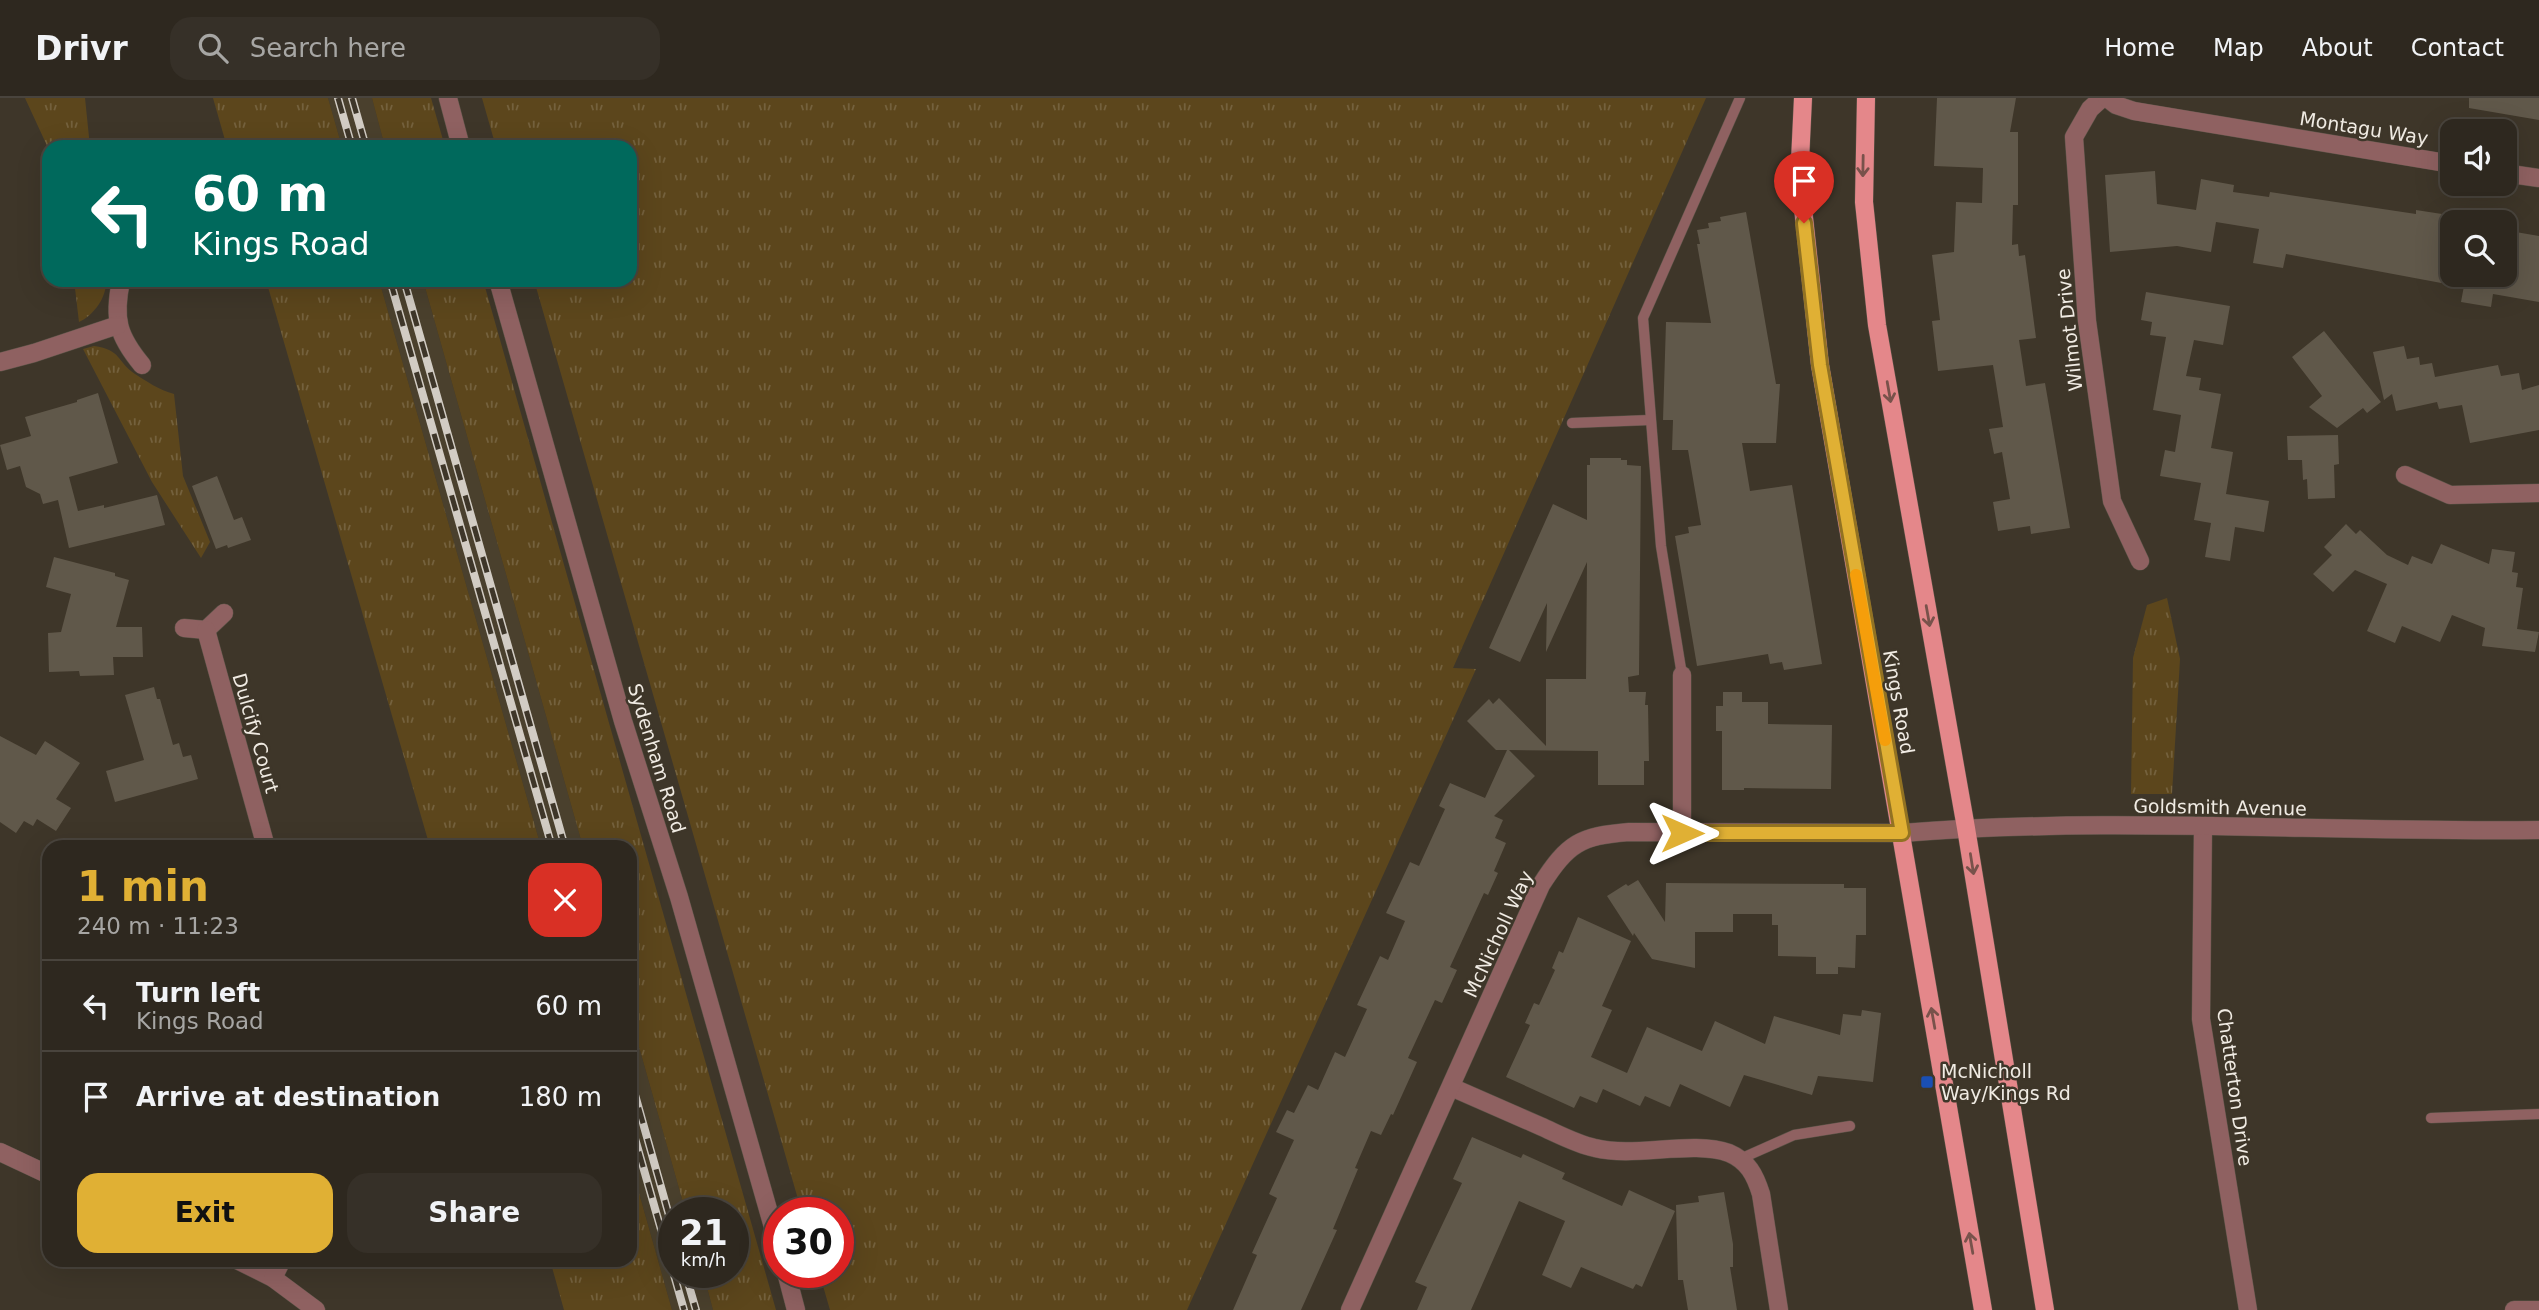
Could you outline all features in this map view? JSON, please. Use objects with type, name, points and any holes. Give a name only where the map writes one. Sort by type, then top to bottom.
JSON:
[{"type":"main road","name":"Kings Road","points":[[1803,98],[1800,161],[1802,199],[1820,365],[1983,1310]]},
{"type":"main road","points":[[1866,98],[1864,202],[1877,325],[1966,828],[2045,1310]]},
{"type":"street","points":[[448,98],[459,140]]},
{"type":"street","name":"Montagu Way","points":[[2105,98],[2134,111],[2440,162]]},
{"type":"street","name":"Wilmot Drive","points":[[2105,98],[2090,109],[2074,137],[2087,321],[2112,501],[2140,561]]},
{"type":"street","points":[[2517,175],[2539,178]]},
{"type":"street","points":[[120,287],[116,311],[118,325],[127,347],[142,365]]},
{"type":"street","name":"Sydenham Road","points":[[500,287],[623,721],[679,897],[764,1197]]},
{"type":"street","points":[[0,362],[118,325]]},
{"type":"street","points":[[2405,475],[2450,495],[2539,493]]},
{"type":"street","points":[[184,628],[206,630],[224,613]]},
{"type":"street","name":"Dulcify Court","points":[[206,630],[264,840]]},
{"type":"street","points":[[1682,676],[1682,833]]},
{"type":"street","name":"Chatterton Drive","points":[[2203,827],[2201,1019],[2248,1310]]},
{"type":"street","name":"Goldsmith Avenue","points":[[1902,833],[1966,828],[2539,830]]},
{"type":"street","name":"McNicholl Way","points":[[1350,1310],[1541,885],[1566,851],[1583,840],[1599,835],[1902,833]]},
{"type":"street","points":[[1451,1087],[1595,1148],[1615,1151],[1704,1149],[1728,1153],[1740,1159],[1756,1178],[1761,1194],[1779,1310]]},
{"type":"street","points":[[0,1152],[42,1172]]},
{"type":"street","points":[[251,1267],[273,1278],[316,1310]]},
{"type":"street","points":[[273,1278],[278,1267]]},
{"type":"street","points":[[790,1288],[796,1310]]},
{"type":"street","points":[[2514,1310],[2539,1310]]},
{"type":"lane","points":[[1682,676],[1661,546],[1643,318],[1740,98]]},
{"type":"lane","points":[[1572,423],[1650,420]]},
{"type":"lane","points":[[2431,1118],[2539,1114]]},
{"type":"lane","points":[[1740,1159],[1794,1135],[1850,1126]]},
{"type":"shaded area","points":[[328,98],[372,98],[383,140],[340,140]]},
{"type":"shaded area","points":[[381,287],[425,287],[581,840],[539,840]]},
{"type":"shaded area","points":[[637,1040],[681,1197],[658,1197],[658,1260],[637,1186]]},
{"type":"shaded area","points":[[666,1288],[707,1288],[713,1310],[672,1310]]},
{"type":"green space","points":[[25,98],[85,98],[89,140],[44,140]]},
{"type":"green space","points":[[213,98],[328,98],[340,140],[225,140]]},
{"type":"green space","points":[[372,98],[431,98],[443,140],[383,140]]},
{"type":"green space","points":[[482,98],[1706,98],[1453,668],[1476,669],[1187,1310],[830,1310],[824,1288],[854,1288],[854,1197],[797,1197],[536,287],[637,287],[637,140],[494,140]]},
{"type":"green space","points":[[75,287],[106,287],[98,305],[90,315],[79,322]]},
{"type":"green space","points":[[268,287],[381,287],[539,840],[428,840]]},
{"type":"green space","points":[[425,287],[485,287],[744,1197],[681,1197],[637,1040],[637,840],[581,840]]},
{"type":"green space","points":[[94,346],[110,350],[135,374],[174,394],[183,476],[210,542],[201,558],[152,482],[83,349]]},
{"type":"green space","points":[[2167,598],[2180,659],[2172,794],[2131,794],[2133,658],[2147,605]]},
{"type":"green space","points":[[637,1186],[658,1260],[658,1288],[666,1288],[672,1310],[564,1310],[552,1267],[637,1267]]},
{"type":"green space","points":[[749,1215],[763,1264],[763,1288],[770,1288],[776,1310],[713,1310],[707,1288],[749,1288]]},
{"type":"building","points":[[1937,98],[2016,98],[2010,132],[2018,132],[2018,205],[2013,205],[2012,245],[2018,244],[2019,256],[2025,255],[2036,338],[2019,340],[2026,386],[2045,383],[2070,528],[2031,534],[2030,526],[1998,531],[1993,502],[2010,499],[2002,452],[1994,454],[1989,429],[2003,427],[1993,365],[1938,371],[1932,321],[1940,320],[1932,255],[1954,252],[1956,202],[1982,203],[1983,168],[1934,166]]},
{"type":"building","points":[[2469,98],[2539,98],[2539,120],[2469,108]]},
{"type":"building","points":[[2155,171],[2157,204],[2196,210],[2201,179],[2234,185],[2233,192],[2269,197],[2270,192],[2416,214],[2416,210],[2440,214],[2440,283],[2286,254],[2283,268],[2253,263],[2259,229],[2216,222],[2211,252],[2177,246],[2110,252],[2105,175]]},
{"type":"building","points":[[1746,212],[1776,384],[1780,384],[1776,443],[1742,443],[1750,491],[1792,485],[1822,664],[1784,670],[1782,662],[1770,664],[1768,654],[1697,666],[1675,536],[1689,533],[1688,527],[1701,525],[1688,450],[1672,450],[1673,420],[1663,420],[1666,322],[1711,323],[1697,230],[1709,228],[1708,223],[1721,221],[1720,217]]},
{"type":"building","points":[[2517,232],[2539,236],[2539,302],[2493,294],[2491,307],[2461,302],[2464,287],[2517,287]]},
{"type":"building","points":[[2146,292],[2230,306],[2223,345],[2194,340],[2186,376],[2201,378],[2199,390],[2221,394],[2211,448],[2233,452],[2226,494],[2269,501],[2264,532],[2235,527],[2230,561],[2205,557],[2211,523],[2194,520],[2201,483],[2160,476],[2165,450],[2175,452],[2181,415],[2153,410],[2166,337],[2150,335],[2152,322],[2141,320]]},
{"type":"building","points":[[2324,331],[2381,402],[2367,413],[2363,408],[2337,428],[2309,407],[2322,396],[2292,357]]},
{"type":"building","points":[[2404,346],[2407,359],[2419,357],[2420,365],[2432,363],[2435,377],[2498,365],[2501,376],[2519,373],[2522,390],[2539,385],[2539,430],[2470,443],[2462,405],[2439,409],[2437,402],[2396,411],[2392,394],[2384,400],[2373,352]]},
{"type":"building","points":[[98,393],[118,463],[69,477],[78,511],[104,505],[104,508],[157,495],[165,525],[69,548],[58,500],[43,504],[40,494],[26,487],[20,466],[7,470],[0,445],[31,436],[25,417]]},
{"type":"building","points":[[2338,435],[2339,464],[2334,465],[2335,498],[2308,499],[2302,460],[2288,460],[2287,436]]},
{"type":"building","points":[[1590,458],[1621,458],[1627,460],[1627,465],[1641,466],[1639,675],[1628,677],[1629,692],[1646,692],[1645,705],[1648,705],[1649,761],[1644,761],[1644,785],[1598,785],[1598,751],[1509,750],[1535,776],[1494,816],[1503,820],[1495,838],[1506,843],[1494,871],[1498,873],[1488,895],[1484,893],[1450,967],[1457,970],[1442,1003],[1435,1000],[1408,1058],[1417,1062],[1393,1115],[1391,1114],[1381,1135],[1371,1131],[1333,1229],[1337,1230],[1301,1310],[1233,1310],[1257,1255],[1252,1253],[1277,1198],[1269,1194],[1294,1140],[1276,1132],[1287,1110],[1294,1113],[1308,1085],[1318,1090],[1335,1052],[1345,1057],[1367,1009],[1357,1005],[1380,956],[1388,960],[1405,921],[1386,913],[1410,862],[1419,866],[1445,809],[1439,806],[1450,783],[1485,798],[1507,750],[1496,750],[1467,721],[1489,699],[1493,704],[1499,698],[1546,746],[1546,679],[1586,679],[1587,562],[1546,652],[1547,603],[1520,662],[1489,648],[1553,504],[1587,520],[1587,465],[1590,465]]},
{"type":"building","points":[[217,476],[234,520],[242,517],[251,540],[216,549],[192,486]]},
{"type":"building","points":[[2346,524],[2356,534],[2360,530],[2387,555],[2408,565],[2412,556],[2432,564],[2441,544],[2489,564],[2492,549],[2515,552],[2512,572],[2518,573],[2516,587],[2523,588],[2517,629],[2539,632],[2535,652],[2482,646],[2485,628],[2452,615],[2440,642],[2402,626],[2395,643],[2367,631],[2387,584],[2355,570],[2333,592],[2313,574],[2332,555],[2324,547]]},
{"type":"building","points":[[54,557],[115,573],[115,576],[129,580],[116,627],[142,627],[143,657],[113,657],[114,675],[80,676],[79,671],[49,672],[48,633],[61,632],[71,594],[46,587]]},
{"type":"building","points":[[154,687],[173,745],[179,743],[183,757],[191,755],[198,779],[115,802],[106,771],[144,760],[125,695]]},
{"type":"building","points":[[1723,692],[1742,692],[1742,702],[1768,702],[1768,724],[1832,725],[1831,789],[1722,790],[1722,731],[1716,731],[1716,706],[1723,706]]},
{"type":"building","points":[[0,736],[36,755],[45,741],[80,763],[56,799],[71,808],[56,831],[37,819],[33,826],[24,821],[16,833],[0,822]]},
{"type":"building","points":[[1638,880],[1665,922],[1666,883],[1844,884],[1844,888],[1866,888],[1866,935],[1856,935],[1855,968],[1838,967],[1838,974],[1816,974],[1816,957],[1778,956],[1778,925],[1772,925],[1772,914],[1733,914],[1733,932],[1695,932],[1695,968],[1652,959],[1607,896]]},
{"type":"building","points":[[1578,917],[1631,941],[1602,1006],[1612,1010],[1591,1057],[1627,1073],[1647,1027],[1702,1051],[1715,1021],[1765,1044],[1774,1016],[1840,1035],[1843,1014],[1861,1016],[1862,1010],[1881,1013],[1873,1082],[1818,1076],[1812,1095],[1744,1075],[1730,1107],[1680,1084],[1670,1107],[1645,1096],[1640,1106],[1603,1089],[1597,1103],[1580,1096],[1574,1108],[1506,1077],[1530,1025],[1525,1023],[1534,1003],[1539,1005],[1555,970],[1552,968],[1559,951],[1563,953]]},
{"type":"building","points":[[1472,1137],[1521,1158],[1523,1154],[1565,1173],[1562,1179],[1622,1206],[1629,1190],[1675,1211],[1642,1287],[1636,1284],[1633,1289],[1581,1267],[1571,1288],[1542,1275],[1565,1221],[1519,1201],[1471,1310],[1417,1310],[1427,1287],[1415,1282],[1462,1183],[1453,1179]]},
{"type":"building","points":[[1724,1192],[1733,1244],[1733,1267],[1730,1267],[1737,1310],[1688,1310],[1683,1280],[1678,1280],[1676,1205],[1699,1202],[1698,1196]]},
{"type":"railway","points":[[338,98],[350,140]]},
{"type":"railway","points":[[352,98],[364,140]]},
{"type":"railway","points":[[392,287],[550,840]]},
{"type":"railway","points":[[406,287],[563,840]]},
{"type":"railway","points":[[637,1102],[664,1197]]},
{"type":"railway","points":[[637,1146],[684,1310]]},
{"type":"railway","points":[[690,1288],[696,1310]]},
{"type":"slow traffic","points":[[1856,575],[1885,740]]},
{"type":"place","name":"McNicholl Way/Kings Rd","points":[[1927,1082]]},
{"type":"route","points":[[1682,833],[1902,833],[1820,365],[1804,223]]}]
